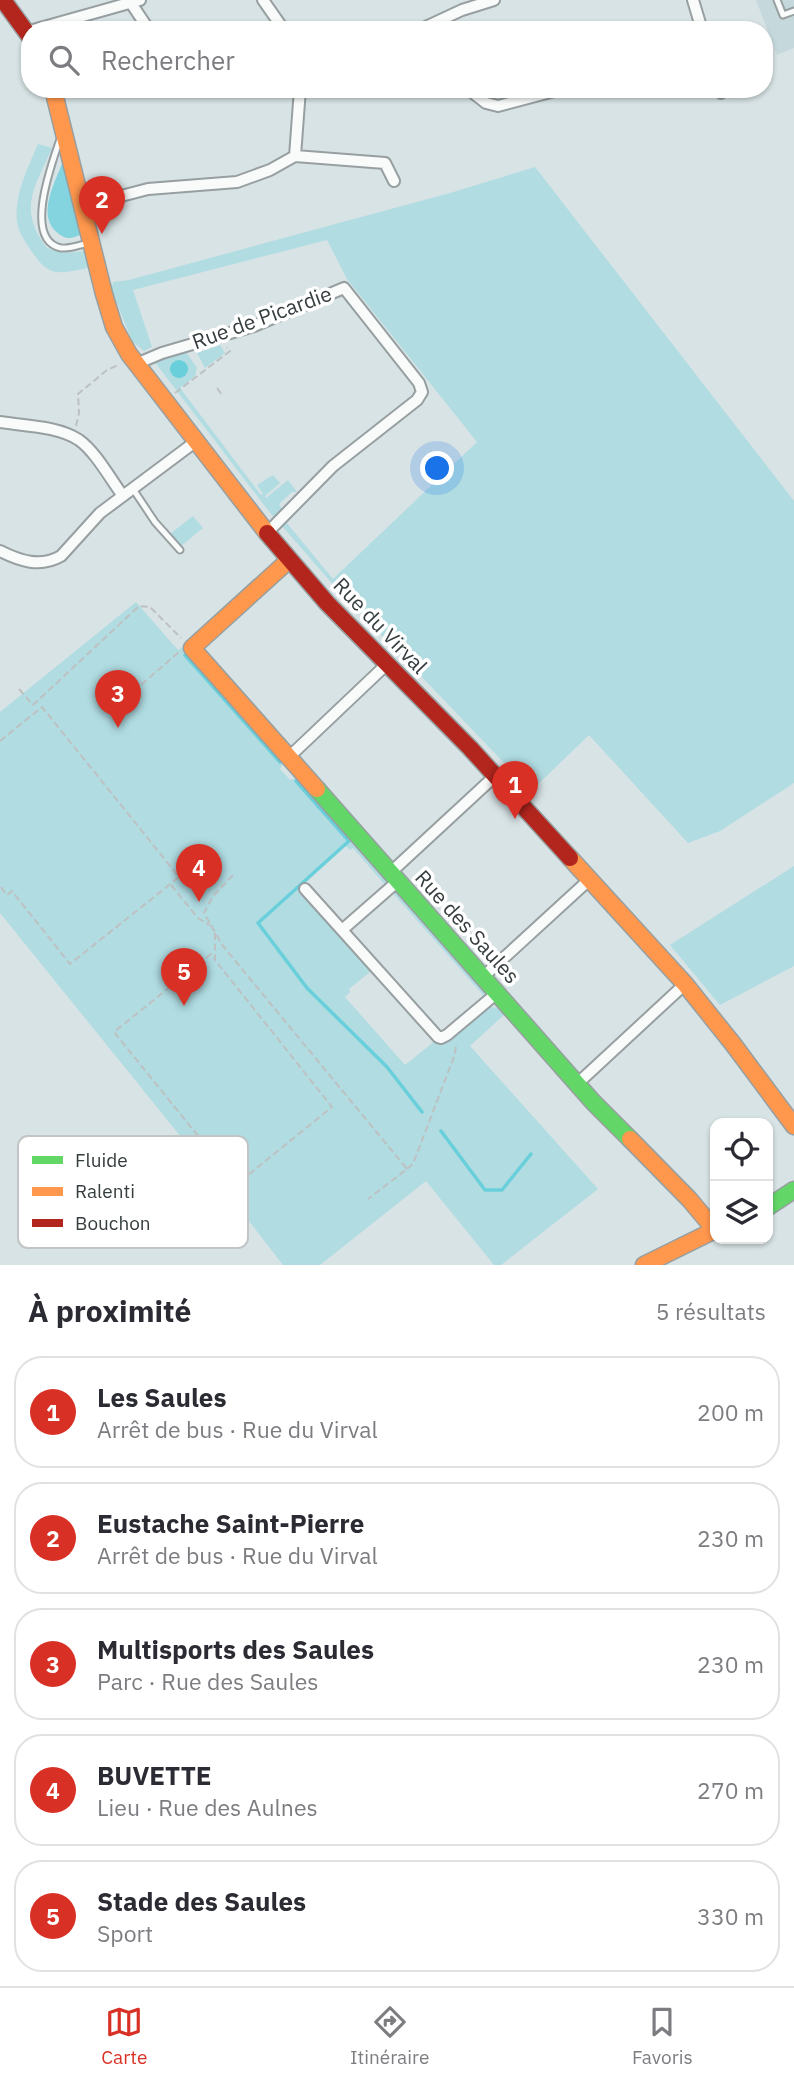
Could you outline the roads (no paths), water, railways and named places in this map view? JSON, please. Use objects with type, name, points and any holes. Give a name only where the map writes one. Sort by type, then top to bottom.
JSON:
[{"type":"street","points":[[263,0],[278,21]]},
{"type":"street","points":[[438,21],[494,0]]},
{"type":"street","points":[[693,0],[699,21]]},
{"type":"street","points":[[69,21],[136,2],[145,21]]},
{"type":"street","points":[[3,4],[21,23]]},
{"type":"street","name":"Rue du Virval","points":[[55,98],[104,294],[114,327],[134,361],[289,560],[327,603],[496,775],[685,984],[794,1126]]},
{"type":"street","points":[[295,156],[299,98]]},
{"type":"street","points":[[480,98],[498,106],[528,98]]},
{"type":"street","points":[[83,206],[148,189],[237,182],[270,170],[295,156],[385,163],[394,181]]},
{"type":"street","name":"Rue de Picardie","points":[[134,361],[276,318],[344,288],[422,388],[417,400],[333,466],[267,533]]},
{"type":"street","points":[[0,422],[73,436],[89,449],[123,496]]},
{"type":"street","points":[[0,551],[30,562],[53,560],[67,551],[100,513],[195,442]]},
{"type":"street","name":"Rue des Saules","points":[[289,560],[190,646],[577,1084],[710,1224]]},
{"type":"street","points":[[289,757],[387,664]]},
{"type":"street","points":[[342,930],[496,775]]},
{"type":"street","points":[[483,977],[590,879]]},
{"type":"street","points":[[305,889],[435,1035],[441,1038],[450,1033],[497,993]]},
{"type":"street","points":[[577,1084],[685,984]]},
{"type":"street","points":[[773,1204],[794,1190]]},
{"type":"street","points":[[644,1265],[710,1232]]},
{"type":"lane","points":[[777,0],[783,15],[794,11]]},
{"type":"lane","points":[[63,127],[42,204],[43,229],[49,240],[59,247],[91,242]]},
{"type":"lane","points":[[133,489],[155,523],[180,550]]},
{"type":"waterway","points":[[185,655],[280,762]]},
{"type":"waterway","points":[[296,781],[349,841],[258,923],[307,988],[387,1067],[422,1112]]},
{"type":"waterway","points":[[441,1131],[485,1190],[502,1190],[531,1154]]},
{"type":"place","name":"Eustache Saint-Pierre","points":[[102,234]]},
{"type":"place","name":"Multisports des Saules","points":[[118,728]]},
{"type":"place","name":"Les Saules","points":[[515,819]]},
{"type":"place","name":"BUVETTE","points":[[199,902]]},
{"type":"place","name":"Stade des Saules","points":[[184,1006]]}]
